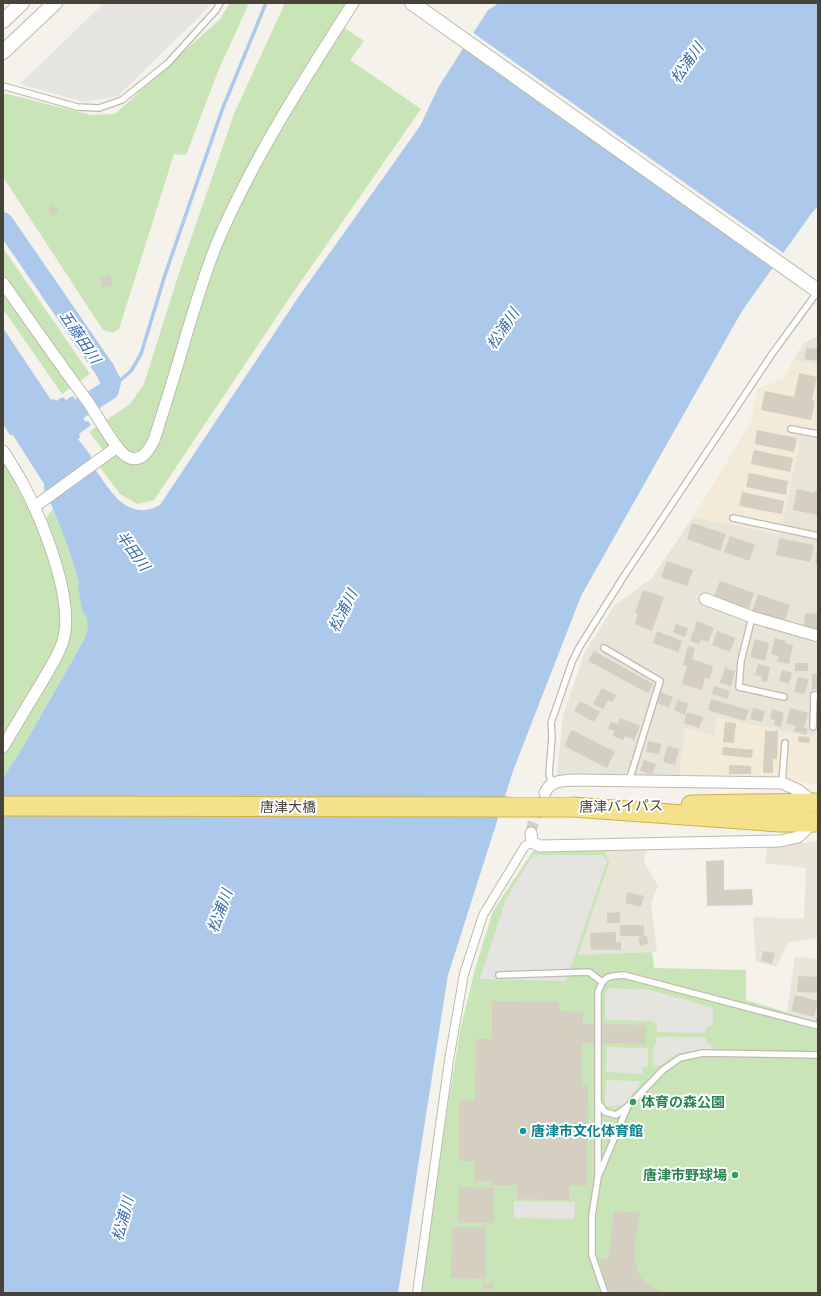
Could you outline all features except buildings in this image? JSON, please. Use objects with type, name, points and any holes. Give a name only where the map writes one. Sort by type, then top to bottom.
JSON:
[{"type":"highway","name":"唐津バイパス","points":[[572,807],[817,803]]},
{"type":"highway","name":"唐津大橋","points":[[3,806],[572,807]]},
{"type":"highway","name":"唐津バイパス","points":[[572,807],[781,822],[816,822]]},
{"type":"street","points":[[3,21],[22,3]]},
{"type":"street","points":[[3,52],[55,3]]},
{"type":"street","points":[[3,283],[117,447],[128,458],[140,458],[150,449],[154,440],[206,272],[245,182],[313,66],[353,3]]},
{"type":"street","points":[[412,3],[816,290]]},
{"type":"street","points":[[34,507],[117,447]]},
{"type":"street","points":[[3,450],[23,484],[45,531],[58,572],[65,606],[66,627],[63,643],[3,747]]},
{"type":"street","points":[[705,599],[752,618],[818,636]]},
{"type":"street","points":[[545,792],[552,784],[560,781],[575,780],[782,783],[798,790],[817,803]]},
{"type":"street","points":[[417,1293],[449,1060],[464,974],[483,915],[531,838],[540,846],[780,841],[798,837],[816,822]]},
{"type":"lane","points":[[3,86],[77,107],[99,108],[122,100],[168,63],[216,10],[220,3]]},
{"type":"lane","points":[[552,784],[549,774],[552,737],[550,723],[572,662],[580,646],[624,576],[816,290]]},
{"type":"lane","points":[[791,429],[818,434]]},
{"type":"lane","points":[[733,518],[818,536]]},
{"type":"lane","points":[[752,618],[741,661],[739,687],[784,697]]},
{"type":"lane","points":[[604,648],[660,681],[629,781]]},
{"type":"lane","points":[[813,727],[814,695],[818,695]]},
{"type":"lane","points":[[782,783],[785,743]]},
{"type":"lane","points":[[499,976],[589,972],[602,982]]},
{"type":"lane","points":[[605,1293],[592,1255],[592,1216],[598,1177],[598,992],[602,982],[609,976],[624,975],[818,1026]]},
{"type":"lane","points":[[598,1102],[604,1112],[616,1115],[627,1107],[662,1070],[680,1058],[703,1053],[818,1055]]},
{"type":"lane","points":[[598,1177],[627,1107]]},
{"type":"shaded area","points":[[104,3],[213,3],[118,96],[84,102],[20,84]]},
{"type":"shaded area","points":[[818,336],[818,365],[793,360],[804,343]]},
{"type":"shaded area","points":[[793,360],[818,365],[818,438],[801,435],[780,534],[693,517],[751,422],[757,389],[784,378]]},
{"type":"shaded area","points":[[801,435],[818,438],[818,696],[816,696],[815,735],[714,736],[686,728],[679,777],[557,776],[563,715],[585,652],[614,606],[652,578],[693,517],[780,534]]},
{"type":"shaded area","points":[[816,696],[818,696],[818,785],[786,779],[679,777],[685,727],[714,736],[717,717],[802,735],[815,735]]},
{"type":"shaded area","points":[[818,841],[818,938],[789,942],[776,967],[756,961],[753,917],[804,919],[806,868],[765,863],[767,848]]},
{"type":"shaded area","points":[[647,849],[644,862],[658,886],[651,904],[657,951],[578,955],[610,861],[603,850]]},
{"type":"shaded area","points":[[533,855],[603,855],[607,861],[566,981],[480,979],[506,899]]},
{"type":"shaded area","points":[[795,957],[818,959],[818,1012],[815,1021],[787,1012]]},
{"type":"shaded area","points":[[610,988],[650,990],[713,1008],[713,1025],[707,1027],[705,1033],[657,1032],[657,1025],[653,1021],[605,1020],[605,993]]},
{"type":"shaded area","points":[[657,1037],[705,1037],[707,1043],[713,1046],[713,1050],[690,1051],[676,1054],[661,1065],[653,1067],[653,1048],[656,1044]]},
{"type":"shaded area","points":[[607,1047],[648,1048],[648,1067],[642,1067],[642,1074],[606,1072]]},
{"type":"shaded area","points":[[606,1080],[640,1081],[639,1086],[622,1106],[605,1106]]},
{"type":"shaded area","points":[[514,1201],[575,1202],[574,1219],[514,1218]]},
{"type":"green space","points":[[230,3],[249,3],[219,69],[186,155],[174,154],[119,329],[113,333],[103,330],[3,177],[3,93],[91,115],[115,114],[220,19]]},
{"type":"green space","points":[[285,3],[346,3],[335,21],[364,41],[350,60],[421,109],[290,297],[154,500],[138,504],[120,494],[100,467],[110,459],[89,432],[130,404],[144,384],[178,276],[234,114]]},
{"type":"green space","points":[[3,248],[90,374],[62,394],[3,309]]},
{"type":"green space","points":[[3,458],[21,487],[42,536],[62,607],[60,642],[3,741]]},
{"type":"green space","points":[[53,509],[68,547],[79,583],[78,586],[82,611],[86,616],[88,628],[84,640],[23,747],[3,778],[3,756],[59,661],[65,585],[46,518]]},
{"type":"green space","name":"体育の森公園","points":[[603,850],[610,861],[578,955],[652,952],[654,968],[746,970],[746,1000],[815,1021],[818,1012],[818,1293],[420,1293],[437,1173],[460,1031],[475,969],[493,911],[533,851]]},
{"type":"water","points":[[499,3],[818,3],[818,206],[742,311],[581,596],[513,771],[448,975],[398,1293],[3,1293],[3,778],[23,747],[84,640],[88,628],[86,616],[82,611],[78,586],[79,583],[68,547],[44,489],[44,484],[13,435],[10,435],[3,424],[3,328],[51,400],[54,399],[56,401],[63,397],[66,400],[73,396],[85,415],[82,417],[91,425],[79,434],[80,437],[78,439],[91,456],[90,462],[111,491],[127,506],[137,510],[148,510],[160,505],[297,299],[420,126],[439,86],[488,10]]},
{"type":"pier","points":[[472,32],[785,254],[775,268],[462,46]]},
{"type":"waterway","points":[[109,390],[131,371],[141,354],[165,275],[222,110],[266,3]]},
{"type":"waterway","name":"五藤田川","points":[[3,222],[105,370],[111,382],[109,390],[57,423]]},
{"type":"tunnel","points":[[531,833],[540,804]]},
{"type":"place","name":"体育の森公園","points":[[633,1102]]},
{"type":"place","name":"唐津市文化体育館","points":[[523,1131]]},
{"type":"place","name":"唐津市野球場","points":[[735,1175]]},
{"type":"water label","name":"松浦川","points":[[687,63]]},
{"type":"water label","name":"松浦川","points":[[503,329]]},
{"type":"water label","name":"半田川","points":[[133,551]]},
{"type":"water label","name":"松浦川","points":[[343,611]]},
{"type":"water label","name":"松浦川","points":[[220,911]]},
{"type":"water label","name":"松浦川","points":[[123,1219]]}]
